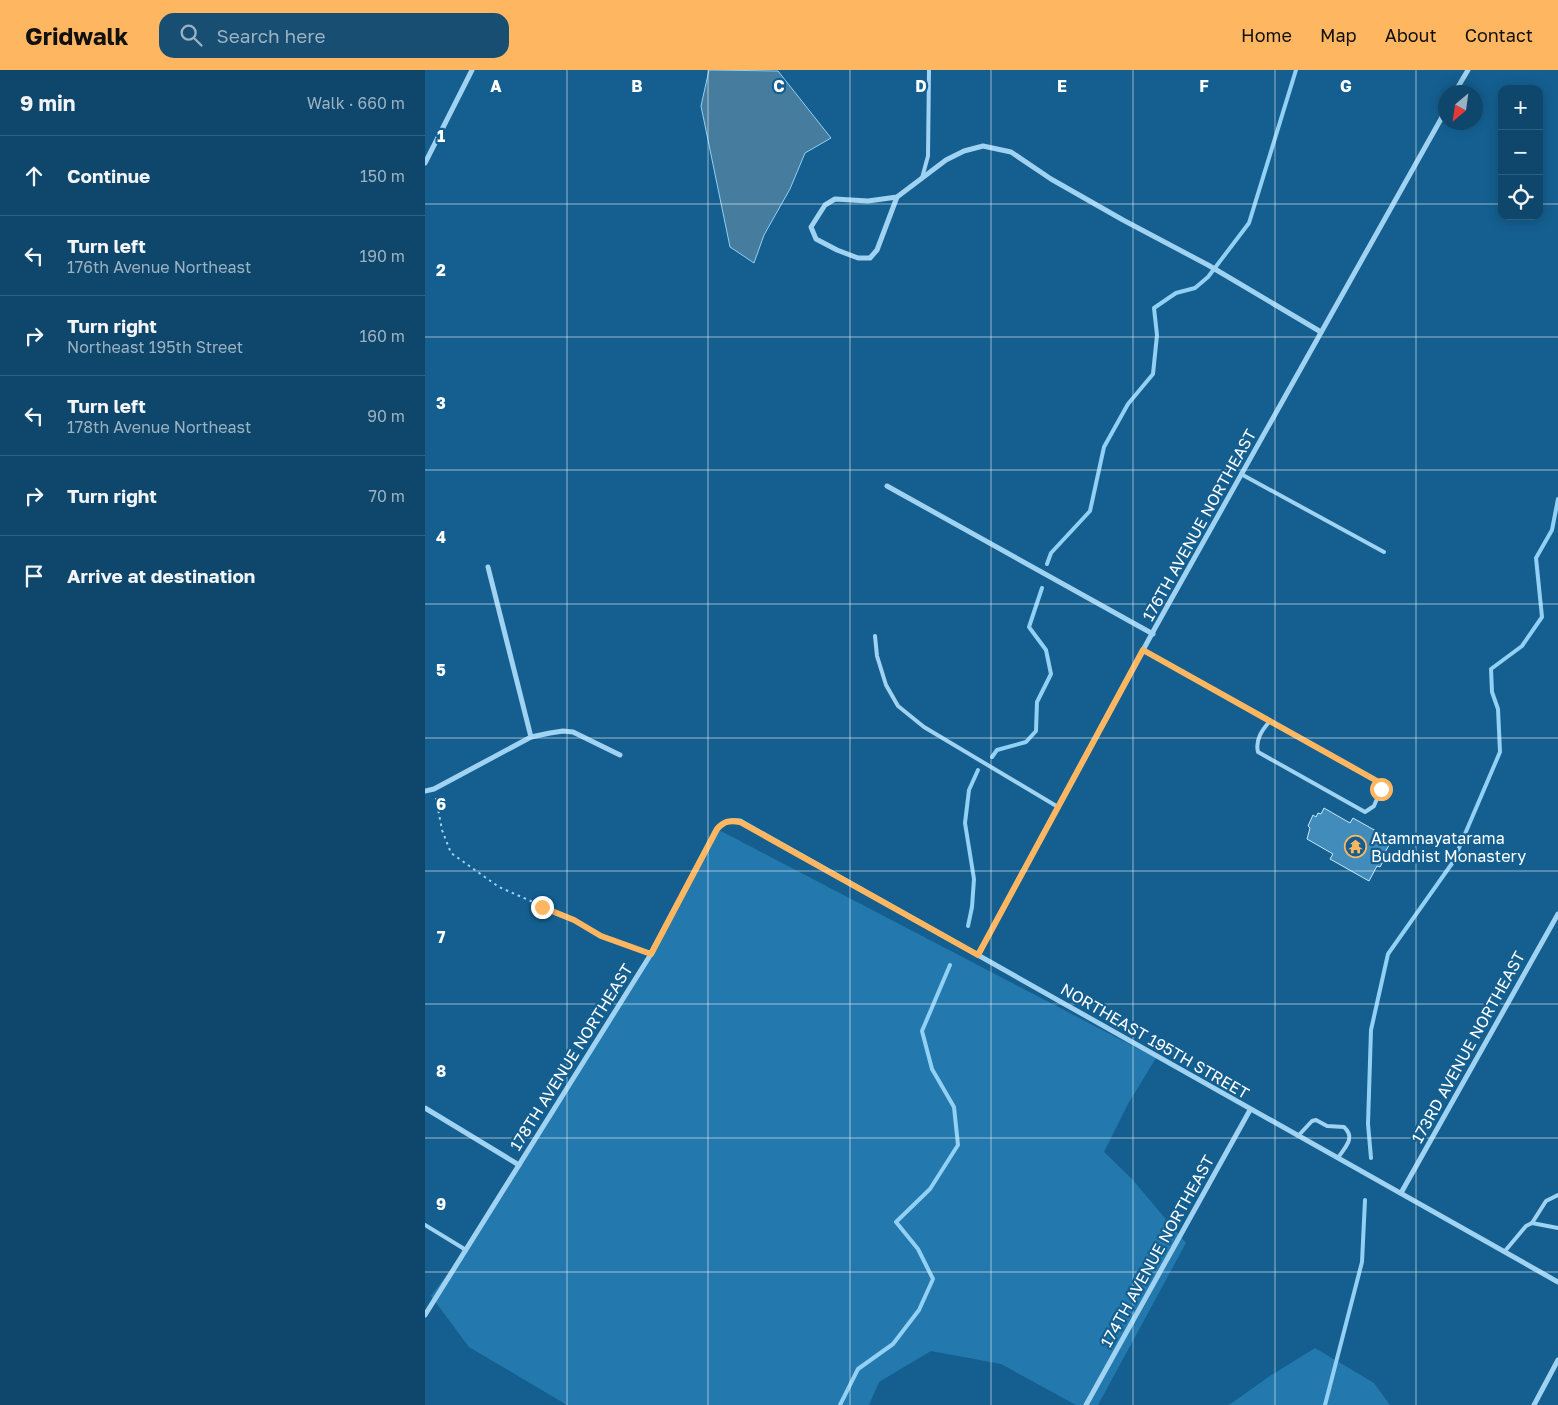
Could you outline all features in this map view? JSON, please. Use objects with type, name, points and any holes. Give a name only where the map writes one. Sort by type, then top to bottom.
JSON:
[{"type":"street","points":[[425,163],[472,70]]},
{"type":"street","points":[[1459,85],[1468,70]]},
{"type":"street","name":"176TH AVENUE NORTHEAST","points":[[978,955],[1143,650],[1438,123]]},
{"type":"street","points":[[897,198],[869,201],[849,198],[835,199],[825,205],[811,227],[816,238],[837,250],[858,258],[871,258],[877,250],[897,198],[946,160],[983,146],[1011,152],[1059,184],[1208,265],[1321,332]]},
{"type":"street","points":[[887,486],[1153,634]]},
{"type":"street","points":[[488,568],[531,737]]},
{"type":"street","points":[[425,791],[434,789],[531,737],[563,731],[573,732],[620,755]]},
{"type":"street","name":"178TH AVENUE NORTHEAST","points":[[425,1315],[651,954],[717,829],[726,822],[740,822]]},
{"type":"street","name":"NORTHEAST 195TH STREET","points":[[740,822],[1558,1282]]},
{"type":"street","name":"173RD AVENUE NORTHEAST","points":[[1401,1193],[1558,914]]},
{"type":"street","points":[[425,1108],[519,1165]]},
{"type":"street","name":"174TH AVENUE NORTHEAST","points":[[1086,1405],[1251,1110]]},
{"type":"street","points":[[1534,1405],[1558,1360]]},
{"type":"lane","points":[[922,178],[928,156],[929,70]]},
{"type":"lane","points":[[1241,474],[1384,552]]},
{"type":"lane","points":[[875,636],[877,656],[886,685],[898,706],[924,727],[1058,807]]},
{"type":"lane","points":[[1143,650],[1270,721],[1377,781],[1381,789],[1374,806],[1365,812],[1259,752],[1257,746],[1259,738],[1262,730],[1270,721]]},
{"type":"lane","points":[[1298,1136],[1315,1120],[1327,1126],[1344,1127],[1349,1134],[1349,1144],[1338,1158]]},
{"type":"lane","points":[[1505,1252],[1525,1226],[1532,1222],[1546,1200],[1558,1195]]},
{"type":"lane","points":[[1532,1222],[1558,1228]]},
{"type":"lane","points":[[425,1225],[465,1250]]},
{"type":"path","points":[[434,789],[442,830],[451,853],[499,887],[574,920],[601,936],[651,954]]},
{"type":"shaded area","points":[[709,70],[778,71],[831,138],[805,153],[790,189],[764,235],[754,263],[730,247],[701,106]]},
{"type":"shaded area","points":[[717,829],[1156,1058],[1128,1104],[1104,1152],[1132,1179],[1186,1243],[1098,1405],[1076,1405],[1001,1364],[931,1351],[879,1382],[869,1405],[567,1405],[469,1347],[431,1296],[472,1241],[651,954]]},
{"type":"shaded area","points":[[1315,1348],[1374,1383],[1390,1405],[1229,1405],[1270,1376]]},
{"type":"building","name":"Atammayatarama Buddhist Monastery","points":[[1324,808],[1350,823],[1353,818],[1392,840],[1384,854],[1386,856],[1380,867],[1377,866],[1369,881],[1330,859],[1333,854],[1307,839],[1310,828],[1308,826],[1313,815],[1316,817],[1318,813],[1321,814]]},
{"type":"waterway","points":[[1047,564],[1051,553],[1090,511],[1104,447],[1128,404],[1153,374],[1157,335],[1154,308],[1176,293],[1195,288],[1208,277],[1249,223],[1296,70]]},
{"type":"waterway","points":[[1371,1158],[1368,1124],[1371,1030],[1388,954],[1453,862],[1500,752],[1498,709],[1492,692],[1491,669],[1522,646],[1542,617],[1536,558],[1552,530],[1558,499]]},
{"type":"waterway","points":[[992,757],[997,750],[1026,742],[1036,731],[1037,702],[1051,674],[1046,650],[1029,627],[1042,588]]},
{"type":"waterway","points":[[968,926],[972,907],[974,879],[965,823],[969,790],[978,770]]},
{"type":"waterway","points":[[840,1405],[858,1369],[893,1344],[919,1310],[933,1279],[918,1249],[896,1222],[930,1189],[958,1145],[954,1107],[932,1069],[922,1031],[950,965]]},
{"type":"waterway","points":[[1325,1405],[1362,1262],[1365,1200]]},
{"type":"place","name":"Atammayatarama Buddhist Monastery","points":[[1355,847]]},
{"type":"route","points":[[542,907],[574,920],[601,936],[651,954],[717,829],[726,822],[733,820],[740,822],[978,955],[1143,650],[1377,781],[1381,789]]}]
